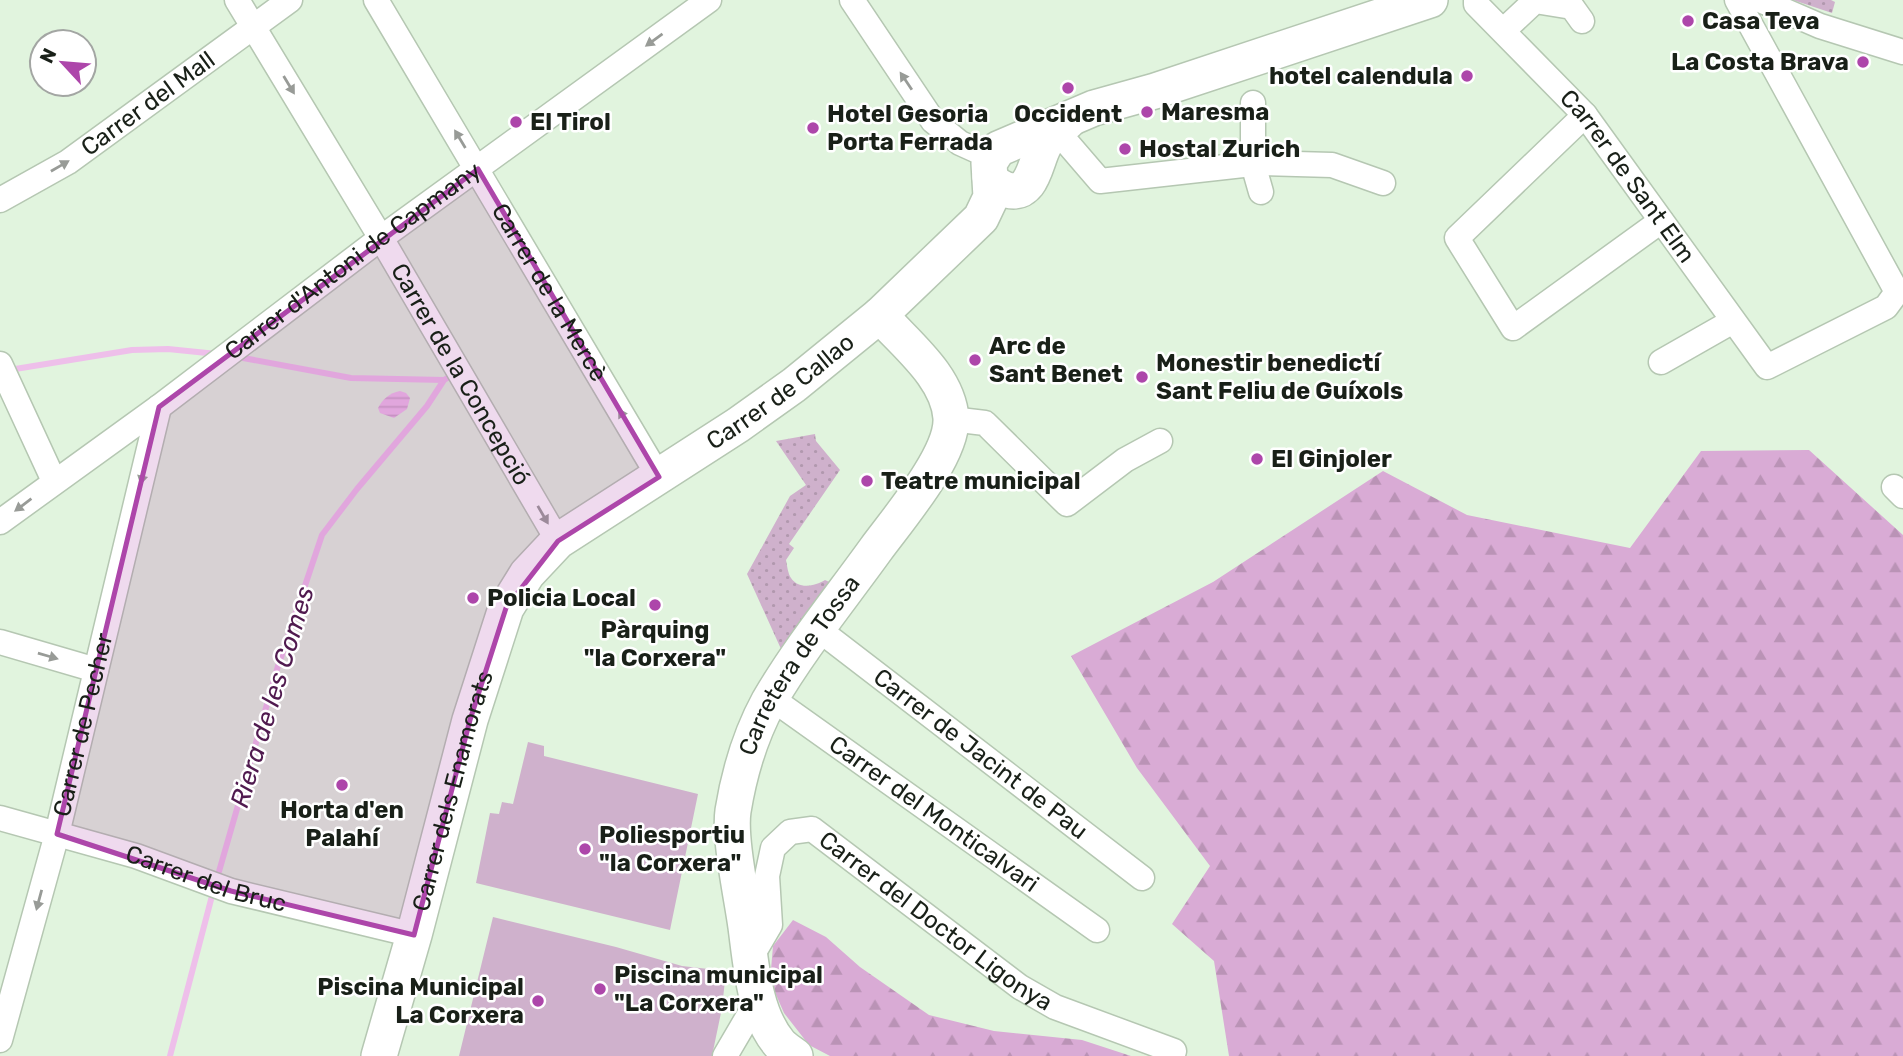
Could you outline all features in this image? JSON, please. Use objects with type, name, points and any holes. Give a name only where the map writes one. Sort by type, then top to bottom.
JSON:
[{"type":"main road","name":"Carrer de Callao","points":[[558,541],[768,405],[880,315],[981,218],[1007,168],[1064,125],[1094,108],[1430,0]]},
{"type":"main road","points":[[880,315],[922,361],[945,392],[951,419]]},
{"type":"main road","name":"Carretera de Tossa","points":[[795,1056],[779,1044],[766,1022],[750,959],[733,814],[748,752],[771,698],[929,476],[940,456],[951,419]]},
{"type":"main road","name":"Carrer dels Enamorats","points":[[379,1056],[414,935],[470,720],[506,608],[527,575],[558,541]]},
{"type":"street","name":"Carrer de la Concepció","points":[[237,0],[381,238],[558,541]]},
{"type":"street","name":"Carrer del Mall","points":[[0,200],[68,162],[290,0]]},
{"type":"street","name":"Carrer de la Mercè","points":[[376,0],[659,477]]},
{"type":"street","name":"Carrer d'Antoni de Capmany","points":[[0,523],[54,481],[159,407],[381,238],[709,0]]},
{"type":"street","points":[[852,0],[933,121],[960,143],[1007,168]]},
{"type":"street","name":"Carrer de Sant Elm","points":[[1476,0],[1476,4],[1585,115],[1767,367],[1886,307],[1897,292],[1737,0]]},
{"type":"street","points":[[1760,0],[1820,26],[1903,52]]},
{"type":"street","points":[[1504,30],[1535,1],[1572,7],[1582,21]]},
{"type":"street","points":[[1253,103],[1253,164],[1261,192]]},
{"type":"street","points":[[1585,115],[1457,238],[1513,328],[1661,221]]},
{"type":"street","points":[[1064,125],[1100,181],[1253,164],[1332,165],[1383,183]]},
{"type":"street","points":[[1661,362],[1733,321]]},
{"type":"street","points":[[5,374],[54,481]]},
{"type":"street","name":"Carrer de Pecher","points":[[0,1040],[57,834],[159,407]]},
{"type":"street","points":[[951,419],[985,423],[1067,504],[1125,460],[1160,440]]},
{"type":"street","name":"Carrer de Jacint de Pau","points":[[818,629],[1142,878]]},
{"type":"street","points":[[0,642],[96,670]]},
{"type":"street","name":"Carrer del Monticalvari","points":[[771,698],[1097,930]]},
{"type":"street","name":"Carrer del Bruc","points":[[0,818],[136,856],[231,891],[414,935]]},
{"type":"street","name":"Carrer del Doctor Ligonya","points":[[750,959],[770,925],[767,876],[773,848],[790,832],[812,829],[1020,988],[1055,1007],[1174,1051]]},
{"type":"street","points":[[725,1056],[758,998]]},
{"type":"highlighted area","points":[[478,169],[659,477],[558,541],[506,608],[470,720],[414,935],[231,891],[57,834],[159,407]]},
{"type":"shaded area","points":[[1793,0],[1831,0],[1835,2],[1832,13]]},
{"type":"shaded area","points":[[400,391],[410,398],[407,409],[394,418],[380,413],[378,408],[384,399]]},
{"type":"shaded area","points":[[815,434],[816,441],[840,470],[789,544],[794,548],[786,560],[790,576],[798,584],[812,585],[825,580],[838,586],[786,660],[747,574],[790,496],[806,485],[776,441]]},
{"type":"shaded area","name":"Poliesportiu \"la Corxera\"","points":[[528,742],[544,746],[544,756],[698,794],[670,930],[476,883],[490,813],[499,814],[502,802],[513,804]]},
{"type":"shaded area","name":"Piscina municipal \"La Corxera\"","points":[[493,917],[682,966],[726,971],[712,1056],[459,1056]]},
{"type":"green space","points":[[1809,450],[1903,535],[1903,1056],[1229,1056],[1214,961],[1172,924],[1210,866],[1137,768],[1071,656],[1213,582],[1383,471],[1467,515],[1630,548],[1701,451]]},
{"type":"green space","points":[[793,920],[826,937],[860,967],[929,1015],[994,1031],[1082,1040],[1131,1056],[830,1056],[809,1045],[784,1013],[770,981],[773,946]]},
{"type":"waterway","points":[[9,370],[132,350],[168,349],[217,354]]},
{"type":"waterway","points":[[238,357],[351,378],[444,380]]},
{"type":"waterway","name":"Riera de les Comes","points":[[216,882],[278,666],[322,535],[449,377]]},
{"type":"waterway","name":"Riera de les Comes","points":[[170,1056],[213,892]]},
{"type":"place","name":"Casa Teva","points":[[1688,21]]},
{"type":"place","name":"La Costa Brava","points":[[1863,62]]},
{"type":"place","name":"hotel calendula","points":[[1467,76]]},
{"type":"place","name":"Occident","points":[[1068,88]]},
{"type":"place","name":"Maresma","points":[[1147,112]]},
{"type":"place","name":"El Tirol","points":[[516,122]]},
{"type":"place","name":"Hotel Gesoria Porta Ferrada","points":[[813,128]]},
{"type":"place","name":"Hostal Zurich","points":[[1125,149]]},
{"type":"place","name":"Arc de Sant Benet","points":[[975,360]]},
{"type":"place","name":"Monestir benedictí Sant Feliu de Guíxols","points":[[1142,377]]},
{"type":"place","name":"El Ginjoler","points":[[1257,459]]},
{"type":"place","name":"Teatre municipal","points":[[867,481]]},
{"type":"place","name":"Policia Local","points":[[473,598]]},
{"type":"place","name":"Pàrquing \"la Corxera\"","points":[[655,605]]},
{"type":"place","name":"Horta d'en Palahí","points":[[342,785]]},
{"type":"place","name":"Poliesportiu \"la Corxera\"","points":[[585,849]]},
{"type":"place","name":"Piscina municipal \"La Corxera\"","points":[[600,989]]},
{"type":"place","name":"Piscina Municipal La Corxera","points":[[538,1001]]}]
